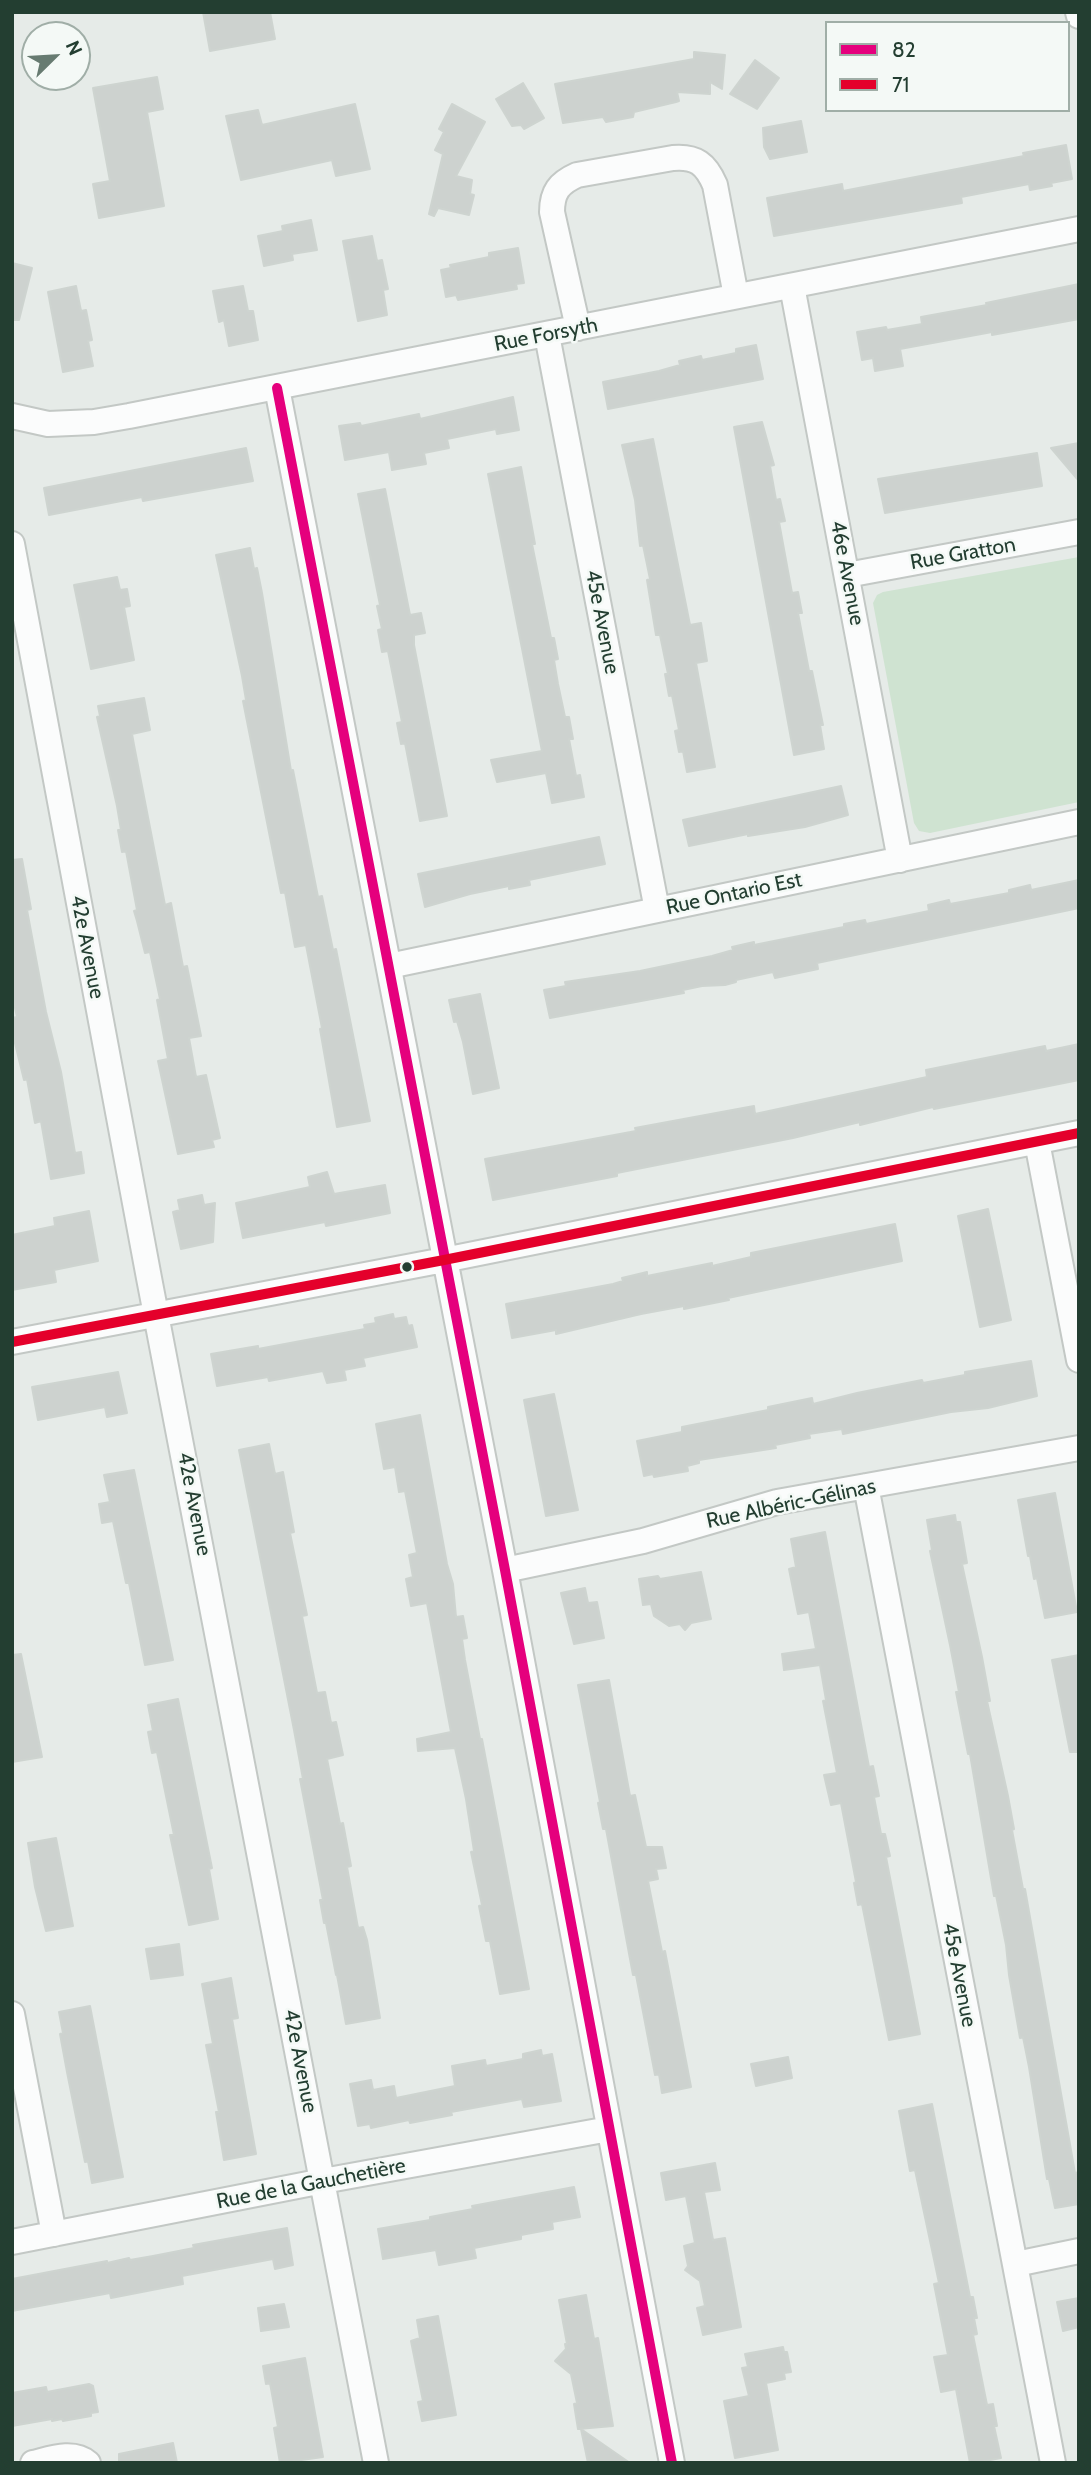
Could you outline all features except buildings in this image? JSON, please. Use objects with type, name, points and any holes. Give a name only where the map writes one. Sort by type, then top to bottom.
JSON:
[{"type":"street","points":[[578,328],[552,212],[555,190],[564,180],[577,175],[687,157],[699,161],[709,171],[715,185],[736,296]]},
{"type":"street","name":"Rue Forsyth","points":[[12,416],[48,425],[94,422],[1079,229]]},
{"type":"street","name":"46e Avenue","points":[[793,286],[900,860]]},
{"type":"street","name":"45e Avenue","points":[[547,335],[657,910]]},
{"type":"street","points":[[277,388],[505,1570],[672,2463]]},
{"type":"street","name":"Rue Gratton","points":[[847,575],[1079,532]]},
{"type":"street","name":"42e Avenue","points":[[12,544],[376,2463]]},
{"type":"street","name":"Rue Ontario Est","points":[[389,966],[1079,822]]},
{"type":"street","points":[[12,1342],[444,1260],[1079,1133]]},
{"type":"street","points":[[1037,1142],[1079,1360]]},
{"type":"street","name":"Rue Albéric-Gélinas","points":[[505,1570],[643,1541],[777,1502],[1079,1448]]},
{"type":"street","name":"45e Avenue","points":[[866,1486],[1053,2463]]},
{"type":"street","points":[[12,2014],[54,2234]]},
{"type":"street","name":"Rue de la Gauchetière","points":[[12,2242],[323,2181],[610,2129]]},
{"type":"street","points":[[1016,2264],[1079,2251]]},
{"type":"street","points":[[33,2463],[69,2456],[88,2463]]},
{"type":"green space","points":[[1079,557],[1079,802],[930,833],[919,831],[914,823],[873,603],[877,595]]},
{"type":"transit line","name":"82","points":[[277,388],[505,1570],[672,2463]]},
{"type":"transit line","name":"71","points":[[12,1342],[444,1260],[1079,1133]]}]
